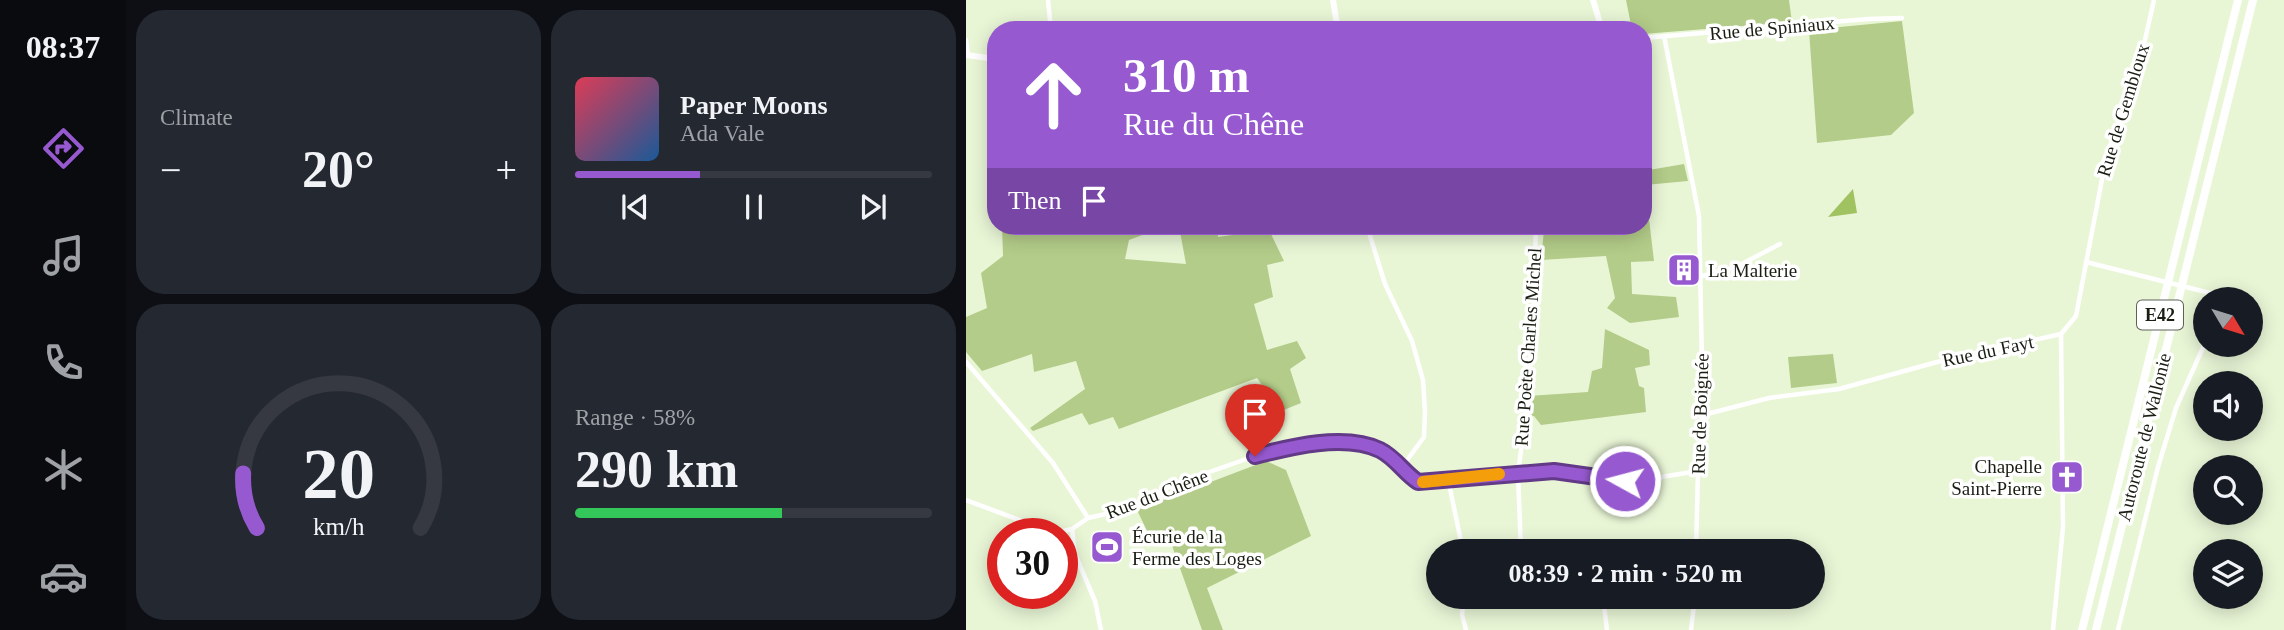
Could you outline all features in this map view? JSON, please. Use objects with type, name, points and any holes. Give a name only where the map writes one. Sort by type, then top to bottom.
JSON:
[{"type":"highway","name":"Autoroute de Wallonie","points":[[2082,630],[2238,0]]},
{"type":"highway","name":"Autoroute de Wallonie","points":[[2096,630],[2253,0]]},
{"type":"main road","points":[[1333,0],[1336,21]]},
{"type":"main road","points":[[1593,0],[1599,21]]},
{"type":"main road","points":[[967,55],[987,58]]},
{"type":"street","points":[[1048,0],[1050,21]]},
{"type":"street","name":"Rue de Gembloux","points":[[2086,262],[2107,153],[2126,108],[2154,0]]},
{"type":"street","name":"Rue de Spiniaux","points":[[1652,37],[1902,18]]},
{"type":"street","name":"Rue de Boignée","points":[[1664,36],[1699,216],[1703,415],[1696,539]]},
{"type":"street","points":[[966,40],[967,55]]},
{"type":"street","points":[[1370,235],[1385,284],[1412,341],[1423,380],[1424,437],[1402,467]]},
{"type":"street","name":"Rue Poète Charles Michel","points":[[1521,539],[1518,473],[1530,369],[1536,235]]},
{"type":"street","points":[[1702,276],[1736,267],[1780,244]]},
{"type":"street","points":[[2086,262],[2193,288]]},
{"type":"street","name":"Rue du Fayt","points":[[1703,415],[1769,398],[1839,389],[1937,362],[2061,334],[2070,327],[2076,316],[2086,262]]},
{"type":"street","points":[[2053,630],[2063,527],[2061,334]]},
{"type":"street","points":[[2118,630],[2158,467],[2176,408],[2199,357]]},
{"type":"street","points":[[966,362],[1053,463],[1088,518]]},
{"type":"street","name":"Rue du Chêne","points":[[1078,525],[1088,518],[1115,512],[1178,483],[1255,456],[1302,446],[1363,444],[1381,450],[1418,482],[1554,471],[1637,481],[1698,471]]},
{"type":"street","points":[[1448,480],[1460,539]]},
{"type":"street","points":[[966,500],[1014,518]]},
{"type":"street","points":[[1078,561],[1095,601],[1101,630]]},
{"type":"street","points":[[1463,609],[1466,630]]},
{"type":"street","points":[[1604,609],[1607,630]]},
{"type":"street","points":[[1691,630],[1694,609]]},
{"type":"shaded area","points":[[1626,0],[1789,0],[1792,22],[1652,33],[1652,21],[1630,21]]},
{"type":"shaded area","points":[[1902,21],[1914,113],[1891,135],[1817,143],[1809,30]]},
{"type":"shaded area","points":[[1684,164],[1688,181],[1652,184],[1652,169]]},
{"type":"shaded area","points":[[1853,189],[1857,213],[1828,217]]},
{"type":"shaded area","points":[[1002,235],[1142,235],[1129,240],[1125,259],[1186,264],[1181,235],[1271,235],[1284,261],[1267,265],[1273,297],[1254,304],[1267,350],[1297,341],[1306,358],[1290,369],[1301,403],[1281,411],[1257,378],[1119,429],[1113,417],[1089,425],[1082,413],[1033,431],[1030,428],[1085,389],[1076,361],[1034,372],[1032,354],[982,371],[966,352],[966,317],[987,308],[981,273],[1003,256]]},
{"type":"shaded area","points":[[1544,235],[1651,235],[1654,261],[1631,262],[1632,294],[1676,297],[1679,317],[1630,323],[1607,308],[1615,298],[1606,256],[1541,260]]},
{"type":"shaded area","points":[[1605,329],[1649,350],[1650,365],[1635,368],[1639,386],[1644,388],[1646,412],[1541,425],[1534,416],[1529,417],[1528,396],[1588,392],[1592,371],[1602,368]]},
{"type":"shaded area","points":[[1833,354],[1837,383],[1791,388],[1788,357]]},
{"type":"shaded area","points":[[1266,461],[1286,470],[1311,536],[1207,588],[1223,630],[1202,630],[1170,540],[1149,535],[1137,510]]},
{"type":"slow traffic","points":[[1423,482],[1499,474]]},
{"type":"place","name":"La Malterie","points":[[1684,270]]},
{"type":"place","name":"Chapelle Saint-Pierre","points":[[2067,477]]},
{"type":"place","name":"Écurie de la Ferme des Loges","points":[[1107,547]]},
{"type":"route","points":[[1255,456],[1312,444],[1363,444],[1381,450],[1418,482],[1554,471],[1625,481]]}]
